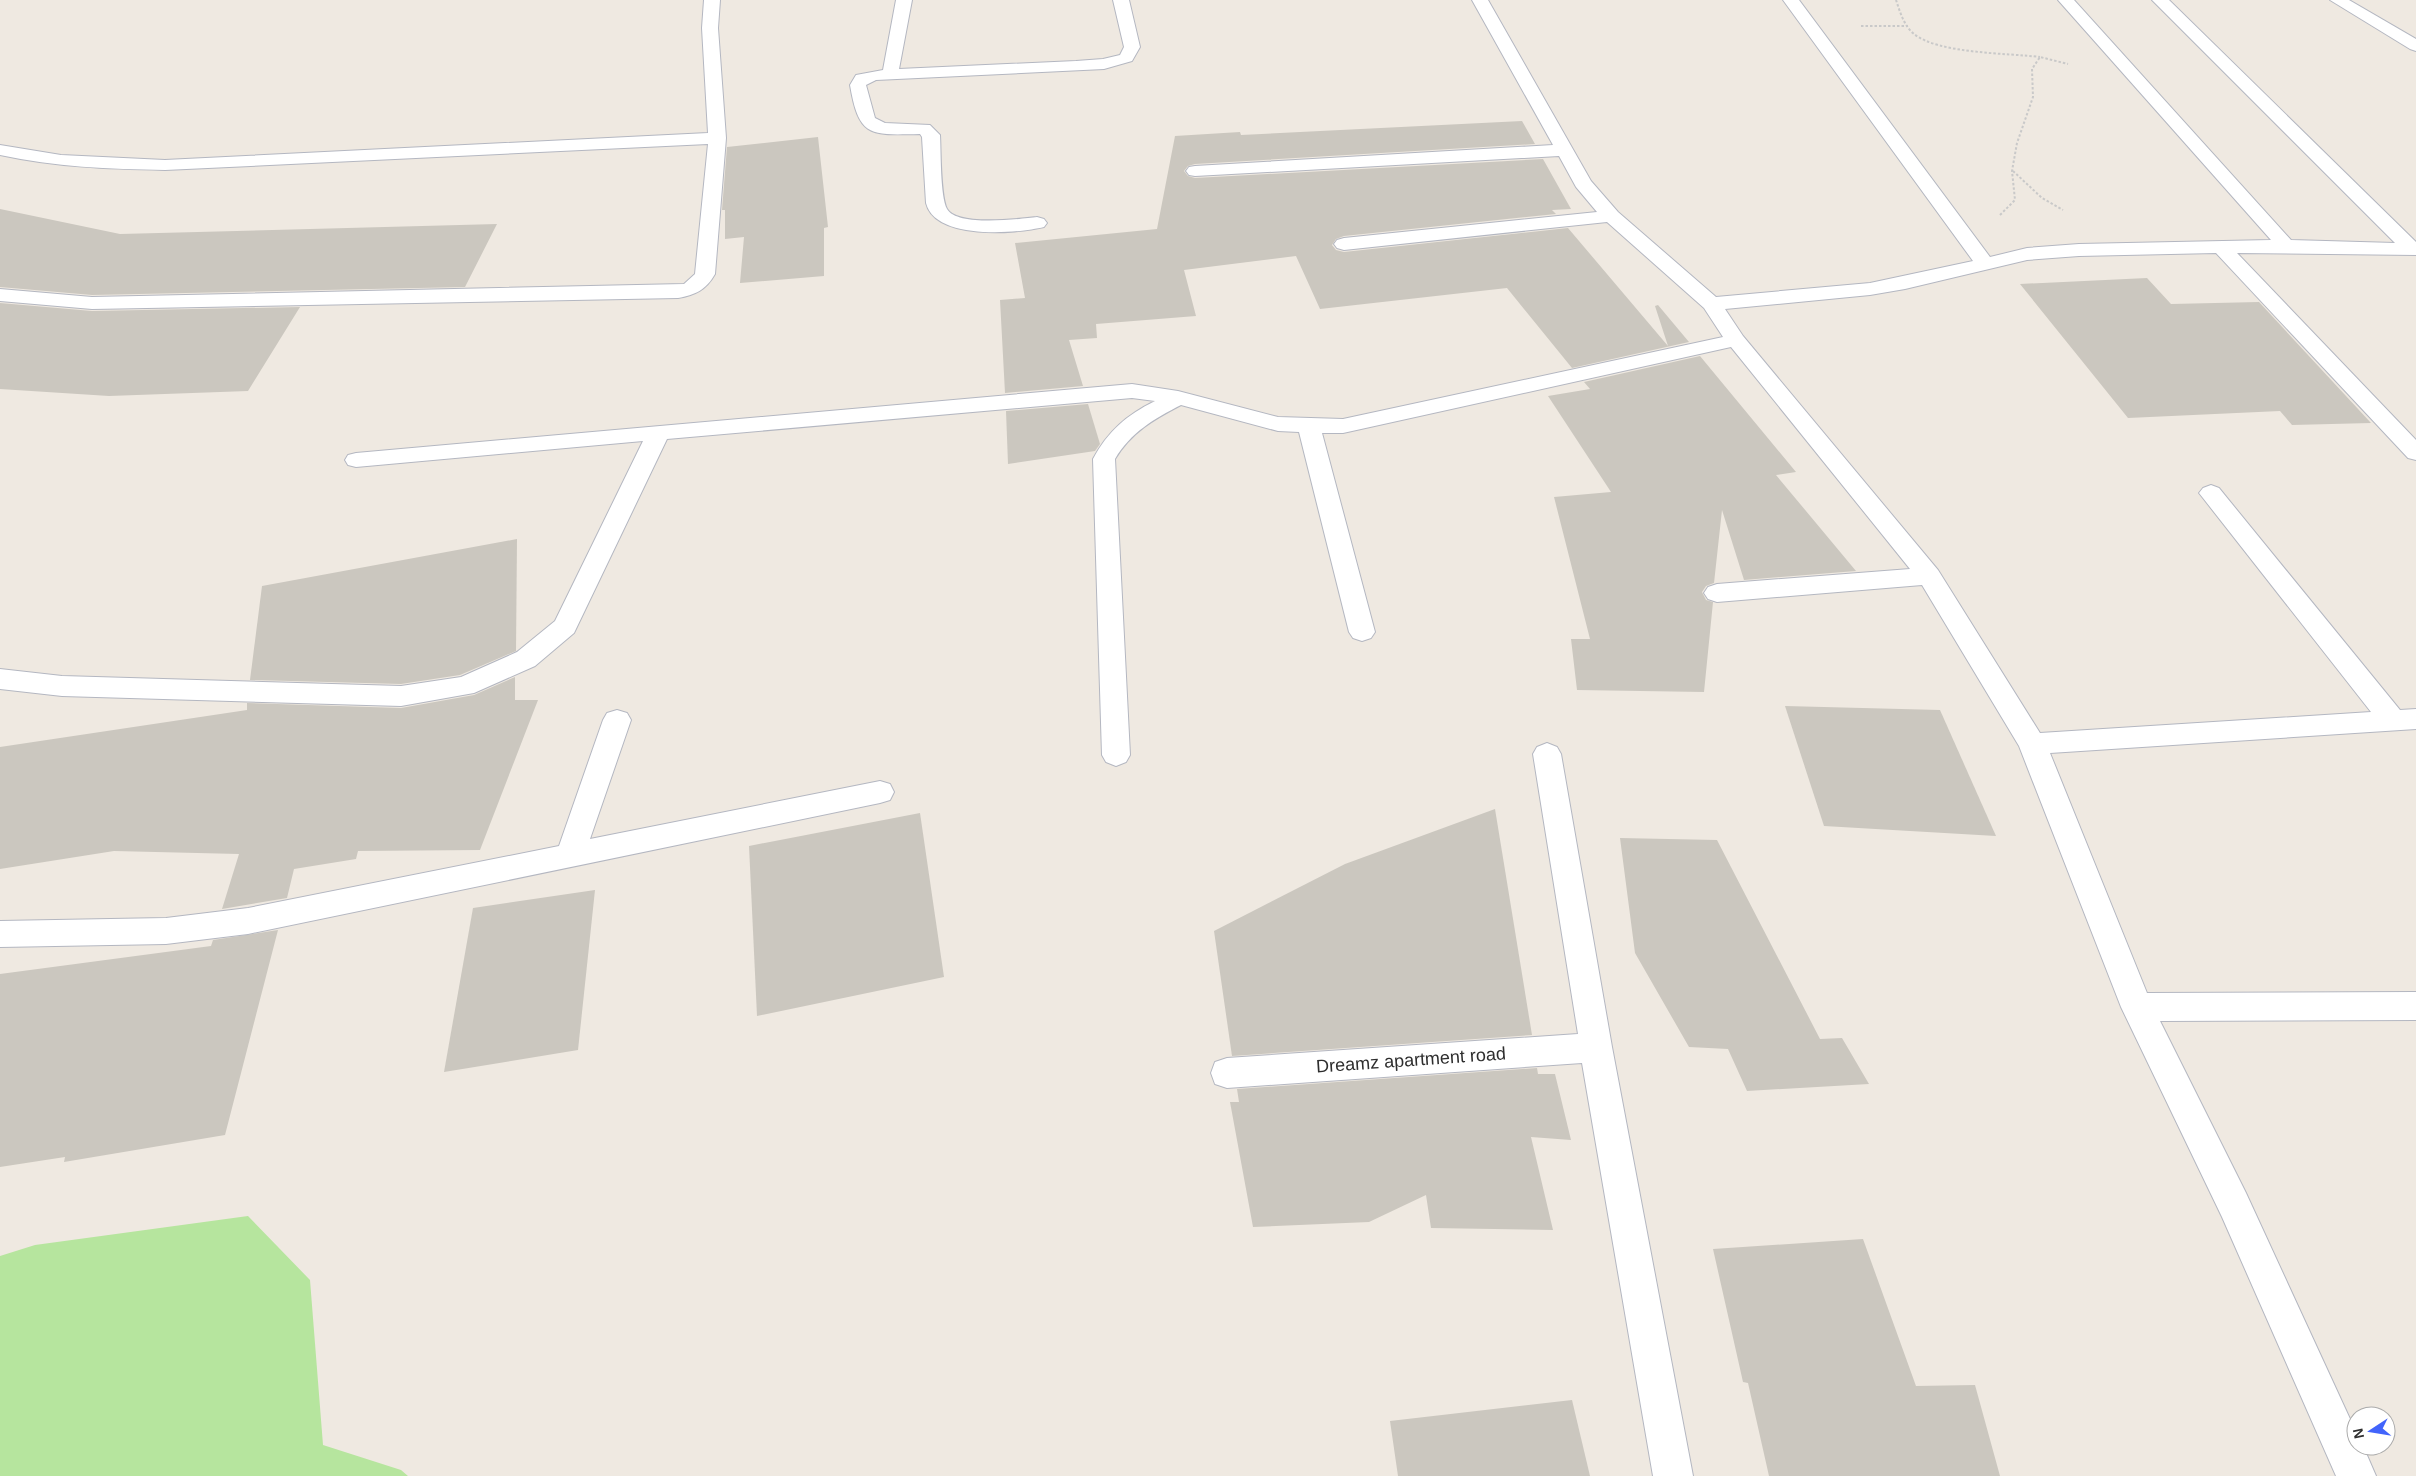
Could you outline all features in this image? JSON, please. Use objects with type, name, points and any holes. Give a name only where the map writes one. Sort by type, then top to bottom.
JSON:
[{"type":"street","points":[[0,295],[92,303],[668,292],[690,290],[701,282],[705,274],[717,138],[710,28],[712,0]]},
{"type":"street","points":[[890,74],[904,0]]},
{"type":"street","points":[[1037,223],[962,225],[944,219],[937,208],[931,135],[924,129],[888,129],[876,126],[866,118],[858,85],[862,79],[875,75],[1076,66],[1104,64],[1126,58],[1132,47],[1121,0]]},
{"type":"street","points":[[1480,0],[1583,182],[1611,216],[1711,304],[1736,340],[1929,576],[2032,744],[2138,1007],[2234,1205],[2356,1476]]},
{"type":"street","points":[[1790,0],[1985,263]]},
{"type":"street","points":[[2066,0],[2286,246]]},
{"type":"street","points":[[2160,0],[2414,249]]},
{"type":"street","points":[[2338,0],[2416,46]]},
{"type":"street","points":[[0,150],[32,158],[98,164],[165,165],[717,138]]},
{"type":"street","points":[[1195,171],[1564,150]]},
{"type":"street","points":[[1344,244],[1611,216]]},
{"type":"street","points":[[1711,304],[1870,289],[1905,283],[2027,254],[2079,250],[2286,246],[2414,249]]},
{"type":"street","points":[[2222,247],[2416,453]]},
{"type":"street","points":[[356,460],[1132,391],[1178,398],[1278,424],[1343,426],[1736,340]]},
{"type":"street","points":[[1116,755],[1104,459],[1114,440],[1133,422],[1178,398]]},
{"type":"street","points":[[1309,426],[1362,632]]},
{"type":"street","points":[[0,679],[62,686],[401,696],[465,686],[526,659],[565,627],[658,433]]},
{"type":"street","points":[[2211,493],[2405,720]]},
{"type":"street","points":[[1717,593],[1929,576]]},
{"type":"street","points":[[570,855],[617,720]]},
{"type":"street","points":[[2032,744],[2405,720]]},
{"type":"street","points":[[1547,754],[1596,1047],[1673,1476]]},
{"type":"street","points":[[0,934],[166,931],[248,921],[880,792]]},
{"type":"street","points":[[2138,1007],[2416,1006]]},
{"type":"street","name":"Dreamz apartment road","points":[[1226,1073],[1596,1047]]},
{"type":"path","points":[[1896,0],[1908,26],[1916,36],[1946,46],[2040,57],[2091,68],[2119,69],[2134,76]]},
{"type":"path","points":[[1852,26],[1908,26]]},
{"type":"path","points":[[1971,244],[2015,200],[2012,171],[2017,143],[2033,97],[2032,69],[2040,57]]},
{"type":"green space","points":[[248,1216],[310,1280],[323,1445],[401,1470],[408,1476],[0,1476],[0,1256],[35,1245]]},
{"type":"building","points":[[1522,121],[1535,144],[1195,164],[1188,166],[1184,171],[1188,176],[1195,178],[1543,159],[1571,209],[1552,210],[1556,214],[1344,236],[1336,239],[1332,245],[1336,250],[1344,252],[1568,228],[1668,346],[1655,306],[1658,305],[1689,342],[1572,368],[1507,288],[1320,309],[1296,256],[1184,270],[1196,316],[1096,324],[1097,338],[1069,340],[1083,386],[1005,393],[1000,300],[1025,298],[1015,243],[1157,229],[1175,136],[1240,132],[1241,135]]},
{"type":"building","points":[[818,137],[828,227],[824,228],[824,276],[740,283],[744,237],[725,239],[725,210],[722,210],[727,147]]},
{"type":"building","points":[[0,209],[120,234],[497,224],[465,287],[92,295],[0,287]]},
{"type":"building","points":[[2147,278],[2171,304],[2259,302],[2371,423],[2292,425],[2280,411],[2128,418],[2020,284]]},
{"type":"building","points":[[0,303],[92,311],[300,307],[248,391],[109,396],[0,389]]},
{"type":"building","points":[[1700,356],[1796,472],[1776,475],[1856,571],[1744,580],[1722,510],[1714,583],[1706,586],[1702,592],[1706,600],[1713,602],[1704,692],[1577,690],[1571,639],[1590,639],[1554,497],[1611,492],[1548,396],[1590,389],[1584,382]]},
{"type":"building","points":[[1088,404],[1100,444],[1095,451],[1008,464],[1006,411]]},
{"type":"building","points":[[517,539],[516,651],[460,675],[401,684],[250,680],[262,586]]},
{"type":"building","points":[[515,677],[515,700],[538,700],[480,850],[358,851],[356,859],[294,869],[287,898],[222,909],[239,854],[114,851],[0,869],[0,747],[247,710],[247,703],[401,708],[474,695]]},
{"type":"building","points":[[1785,706],[1940,710],[1996,836],[1824,826]]},
{"type":"building","points":[[1495,809],[1532,1035],[1232,1056],[1214,931],[1345,864]]},
{"type":"building","points":[[920,813],[944,977],[757,1016],[749,846]]},
{"type":"building","points":[[1620,838],[1717,840],[1820,1039],[1842,1038],[1869,1084],[1747,1091],[1728,1049],[1689,1047],[1635,953]]},
{"type":"building","points":[[595,890],[578,1050],[444,1072],[473,908]]},
{"type":"building","points":[[278,930],[225,1135],[64,1162],[65,1157],[0,1167],[0,974],[211,946],[213,940]]},
{"type":"building","points":[[1537,1068],[1538,1074],[1555,1074],[1571,1140],[1531,1137],[1553,1230],[1431,1228],[1426,1195],[1369,1222],[1253,1227],[1230,1102],[1239,1102],[1237,1089]]},
{"type":"building","points":[[1863,1239],[1916,1386],[1975,1385],[2000,1476],[1769,1476],[1748,1383],[1743,1382],[1713,1249]]},
{"type":"building","points":[[1572,1400],[1590,1476],[1398,1476],[1390,1421]]}]
